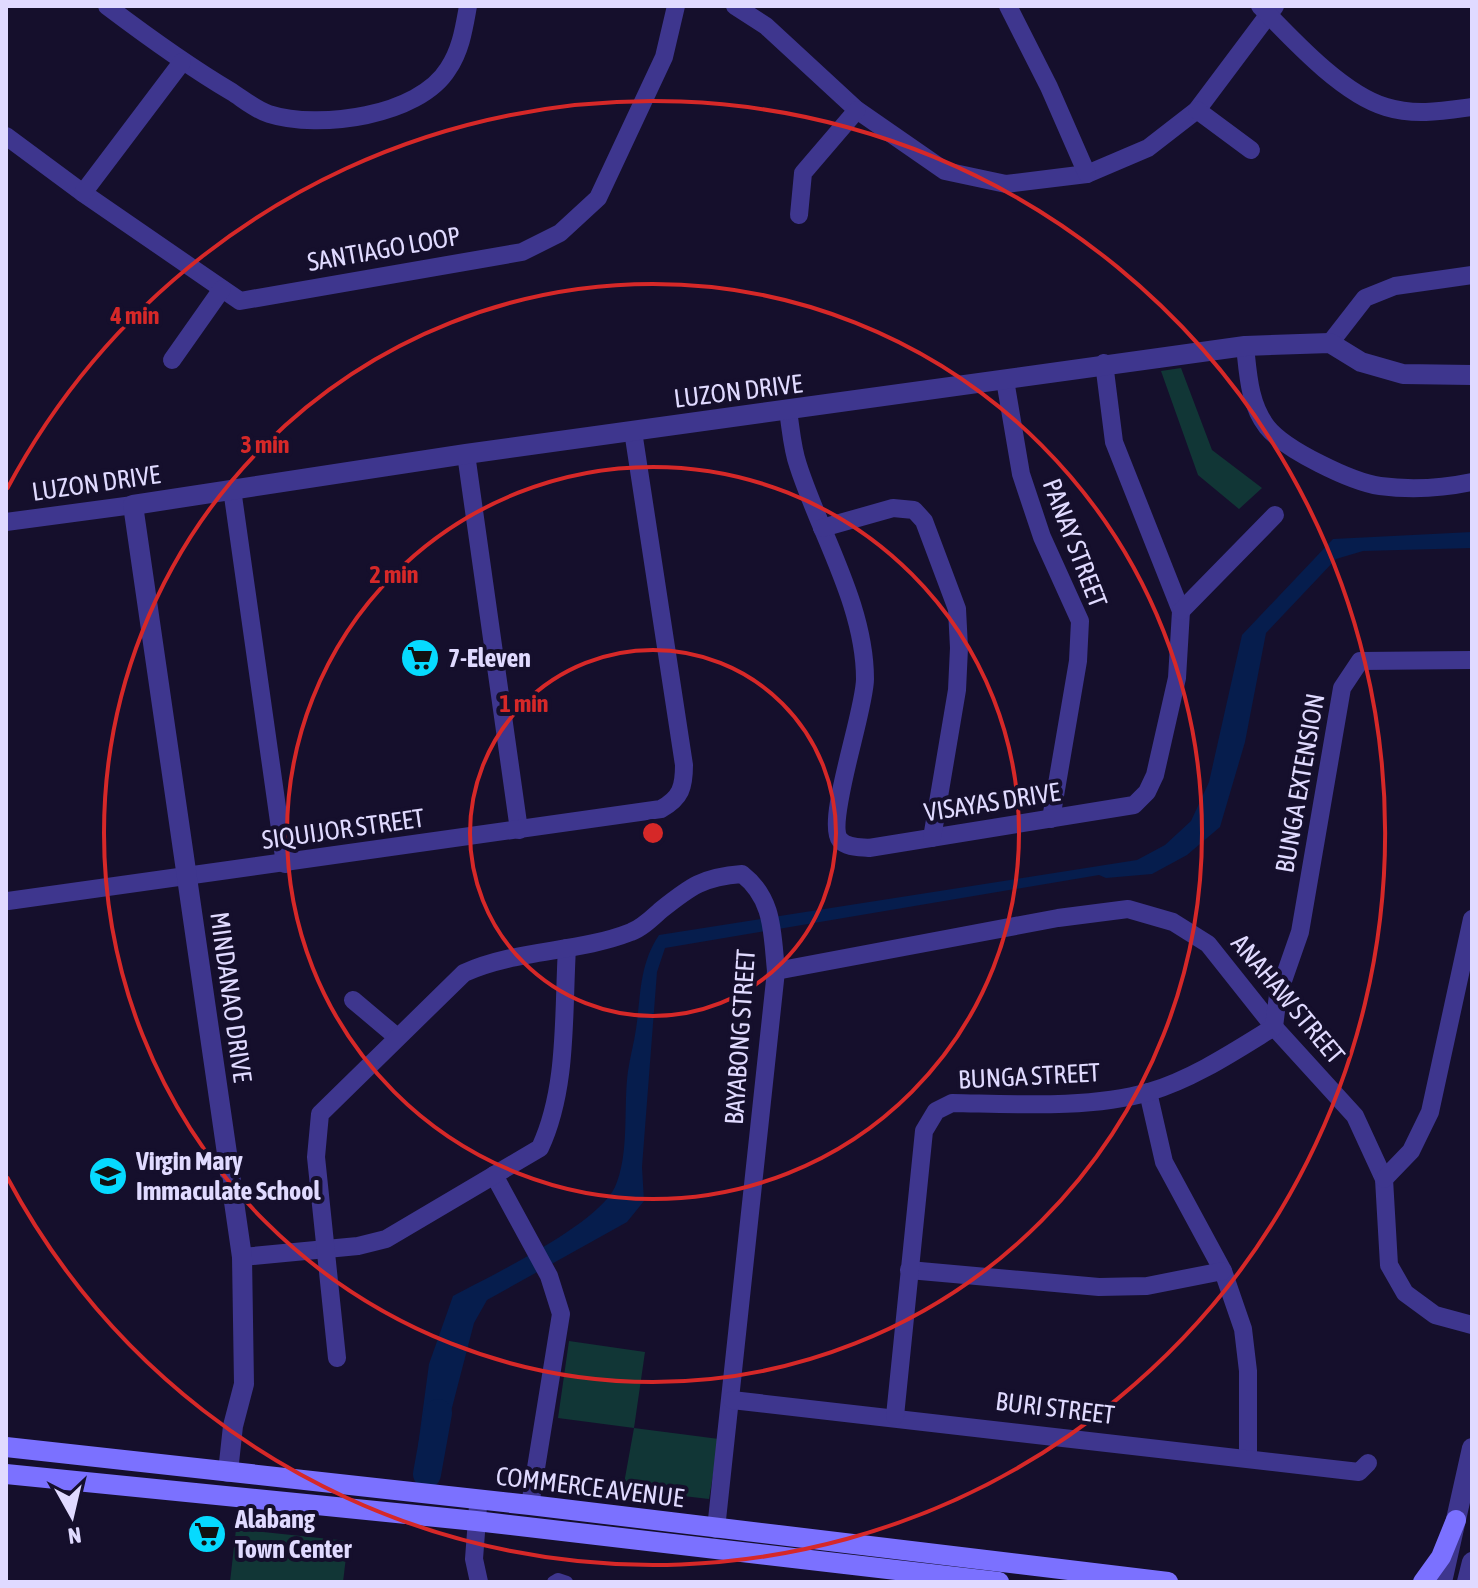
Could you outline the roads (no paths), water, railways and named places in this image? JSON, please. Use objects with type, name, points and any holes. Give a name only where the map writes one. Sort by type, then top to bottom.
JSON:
[{"type":"main road","name":"COMMERCE AVENUE","points":[[6,1447],[479,1499],[1168,1582]]},
{"type":"main road","name":"COMMERCE AVENUE","points":[[6,1474],[476,1521],[999,1582]]},
{"type":"main road","points":[[1423,1582],[1441,1557],[1456,1520]]},
{"type":"street","points":[[107,6],[182,62],[268,114],[317,120],[360,117],[419,98],[448,71],[462,41],[468,6]]},
{"type":"street","name":"SANTIAGO LOOP","points":[[6,136],[240,301],[522,252],[560,233],[598,198],[664,57],[676,6]]},
{"type":"street","points":[[735,6],[766,26],[857,110],[945,171],[1006,184],[1087,174],[1148,148],[1197,110],[1268,9],[1340,81],[1384,107],[1426,114],[1472,107]]},
{"type":"street","points":[[1008,6],[1049,87],[1087,174]]},
{"type":"street","points":[[83,193],[182,62]]},
{"type":"street","points":[[799,215],[803,173],[857,110]]},
{"type":"street","points":[[1197,110],[1251,150]]},
{"type":"street","points":[[1472,275],[1395,286],[1365,298],[1330,343],[1361,362],[1403,374],[1472,375]]},
{"type":"street","points":[[172,360],[222,289]]},
{"type":"street","name":"LUZON DRIVE","points":[[6,522],[466,454],[1005,380],[1104,363],[1245,346],[1330,343]]},
{"type":"street","points":[[1245,346],[1249,389],[1268,428],[1308,458],[1378,486],[1442,488],[1472,482]]},
{"type":"street","name":"VISAYAS DRIVE","points":[[788,411],[796,463],[864,647],[863,695],[835,812],[840,840],[852,847],[869,848],[1134,805],[1147,792],[1155,775],[1177,678],[1181,611],[1114,442],[1104,363]]},
{"type":"street","name":"PANAY STREET","points":[[1005,380],[1021,474],[1042,537],[1080,621],[1078,661],[1051,819]]},
{"type":"street","name":"SIQUIJOR STREET","points":[[7,898],[285,864],[661,809],[681,794],[684,765],[633,431]]},
{"type":"street","points":[[466,454],[519,830]]},
{"type":"street","points":[[232,489],[285,864]]},
{"type":"street","name":"MINDANAO DRIVE","points":[[133,505],[242,1257],[244,1384],[233,1426],[226,1498]]},
{"type":"street","points":[[822,528],[893,508],[914,510],[924,521],[957,609],[957,690],[932,838]]},
{"type":"street","points":[[1181,611],[1275,515]]},
{"type":"street","name":"BUNGA EXTENSION","points":[[1274,1027],[1278,995],[1300,932],[1342,688],[1350,671],[1360,661],[1472,660]]},
{"type":"street","name":"BAYABONG STREET","points":[[337,1358],[316,1157],[320,1114],[464,973],[486,963],[567,948],[636,930],[682,893],[711,876],[742,874],[759,887],[768,910],[776,971],[716,1529]]},
{"type":"street","name":"ANAHAW STREET","points":[[776,971],[1058,918],[1128,909],[1173,922],[1208,944],[1274,1027],[1355,1116],[1384,1179],[1389,1265],[1405,1293],[1435,1315],[1472,1325]]},
{"type":"street","points":[[1384,1179],[1411,1151],[1430,1112],[1472,919]]},
{"type":"street","points":[[242,1257],[386,1239],[540,1148],[550,1126],[558,1091],[567,948]]},
{"type":"street","points":[[353,1000],[397,1037]]},
{"type":"street","name":"BUNGA STREET","points":[[895,1416],[924,1131],[936,1111],[952,1103],[1061,1104],[1148,1092],[1223,1059],[1274,1027]]},
{"type":"street","points":[[1148,1092],[1164,1162],[1223,1271],[1243,1329],[1248,1371],[1248,1457]]},
{"type":"street","points":[[494,1175],[549,1276],[561,1314],[530,1505]]},
{"type":"street","points":[[909,1270],[1099,1287],[1147,1286],[1223,1271]]},
{"type":"street","name":"BURI STREET","points":[[732,1400],[895,1416],[1359,1472],[1368,1463]]},
{"type":"street","points":[[1442,1582],[1472,1448]]},
{"type":"street","points":[[479,1499],[474,1559],[479,1582]]},
{"type":"street","points":[[1467,1582],[1472,1562]]},
{"type":"street","points":[[553,1582],[558,1579],[567,1582]]},
{"type":"water","points":[[1472,532],[1472,548],[1363,551],[1336,559],[1266,633],[1245,742],[1220,827],[1187,855],[1152,874],[1106,878],[1099,875],[665,948],[657,972],[642,1167],[644,1201],[627,1222],[487,1300],[474,1323],[441,1450],[418,1446],[429,1364],[453,1296],[566,1233],[604,1202],[615,1187],[623,1160],[628,1071],[642,980],[652,946],[659,935],[1137,860],[1165,845],[1191,821],[1209,782],[1242,635],[1333,539]]},
{"type":"waterway","points":[[427,1474],[438,1413]]},
{"type":"place","name":"7-Eleven","points":[[420,658]]},
{"type":"place","name":"Virgin Mary Immaculate School","points":[[108,1176]]},
{"type":"place","name":"Alabang Town Center","points":[[207,1534]]}]
